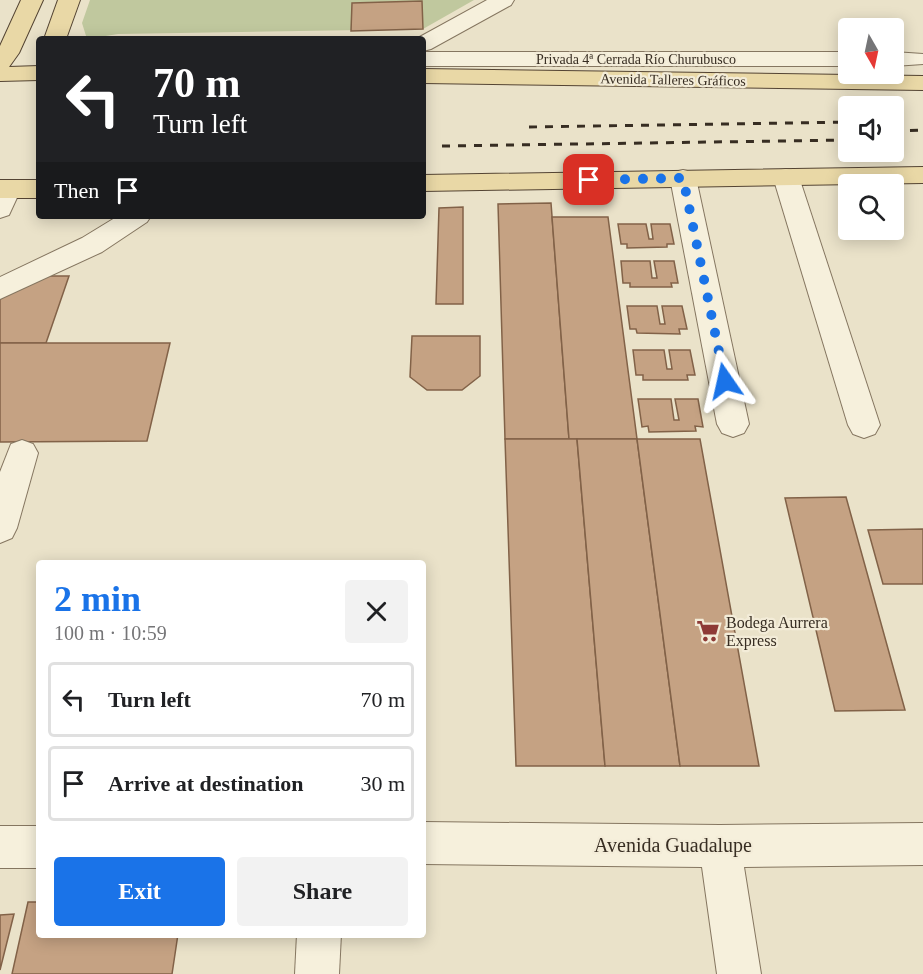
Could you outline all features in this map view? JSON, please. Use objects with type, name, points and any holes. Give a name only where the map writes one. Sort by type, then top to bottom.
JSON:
[{"type":"main road","points":[[0,63],[8,53],[32,0]]},
{"type":"main road","points":[[56,36],[69,0]]},
{"type":"main road","points":[[0,74],[36,73]]},
{"type":"main road","name":"Avenida Talleres Gráficos","points":[[426,76],[923,83]]},
{"type":"main road","points":[[426,183],[923,175]]},
{"type":"main road","points":[[3,196],[36,190]]},
{"type":"street","points":[[426,42],[503,0]]},
{"type":"street","name":"Privada 4ª Cerrada Río Churubusco","points":[[426,59],[838,59]]},
{"type":"street","points":[[904,59],[917,59]]},
{"type":"street","points":[[786,177],[864,424]]},
{"type":"street","points":[[683,178],[733,424]]},
{"type":"street","points":[[0,289],[92,245],[133,219]]},
{"type":"street","points":[[0,528],[22,453]]},
{"type":"street","name":"Avenida Guadalupe","points":[[426,843],[720,846],[923,844]]},
{"type":"street","points":[[720,846],[739,974]]},
{"type":"street","points":[[0,847],[36,847]]},
{"type":"street","points":[[317,974],[320,938]]},
{"type":"green space","points":[[90,0],[474,0],[423,29],[86,36],[82,23]]},
{"type":"building","points":[[422,1],[423,29],[351,31],[352,3]]},
{"type":"building","points":[[551,203],[569,439],[505,439],[498,204]]},
{"type":"building","points":[[463,207],[463,304],[436,304],[439,208]]},
{"type":"building","points":[[552,217],[608,217],[637,439],[569,439]]},
{"type":"building","points":[[618,224],[646,224],[649,239],[653,239],[651,224],[670,224],[674,244],[667,244],[667,247],[627,248],[627,244],[621,244]]},
{"type":"building","points":[[621,261],[650,261],[652,278],[657,278],[654,261],[674,261],[678,283],[671,283],[672,287],[630,287],[630,283],[623,283]]},
{"type":"building","points":[[39,276],[69,276],[46,343],[0,343],[0,299]]},
{"type":"building","points":[[627,306],[657,306],[660,324],[665,324],[662,306],[682,306],[687,329],[679,329],[680,334],[637,333],[636,329],[630,329]]},
{"type":"building","points":[[412,336],[480,336],[480,376],[462,390],[427,390],[410,377]]},
{"type":"building","points":[[0,343],[170,343],[147,441],[0,442]]},
{"type":"building","points":[[633,350],[664,350],[667,369],[672,369],[669,350],[690,350],[695,375],[687,375],[688,380],[643,380],[643,375],[636,375]]},
{"type":"building","points":[[638,399],[671,399],[674,420],[679,420],[675,399],[698,399],[703,427],[695,426],[696,431],[649,432],[648,426],[642,427]]},
{"type":"building","points":[[505,439],[577,439],[605,766],[516,766]]},
{"type":"building","points":[[577,439],[637,439],[680,766],[605,766]]},
{"type":"building","points":[[637,439],[700,439],[759,766],[680,766]]},
{"type":"building","points":[[846,497],[905,710],[835,711],[785,498]]},
{"type":"building","points":[[923,529],[923,584],[883,584],[868,530]]},
{"type":"building","points":[[28,902],[36,902],[36,938],[177,938],[172,974],[12,974]]},
{"type":"building","points":[[14,914],[0,970],[0,915]]},
{"type":"railway","points":[[529,127],[838,122]]},
{"type":"railway","points":[[904,131],[923,130]]},
{"type":"railway","points":[[442,146],[838,140]]},
{"type":"place","name":"Bodega Aurrera Express","points":[[708,631]]},
{"type":"route","points":[[589,180],[683,178],[725,381]]}]
